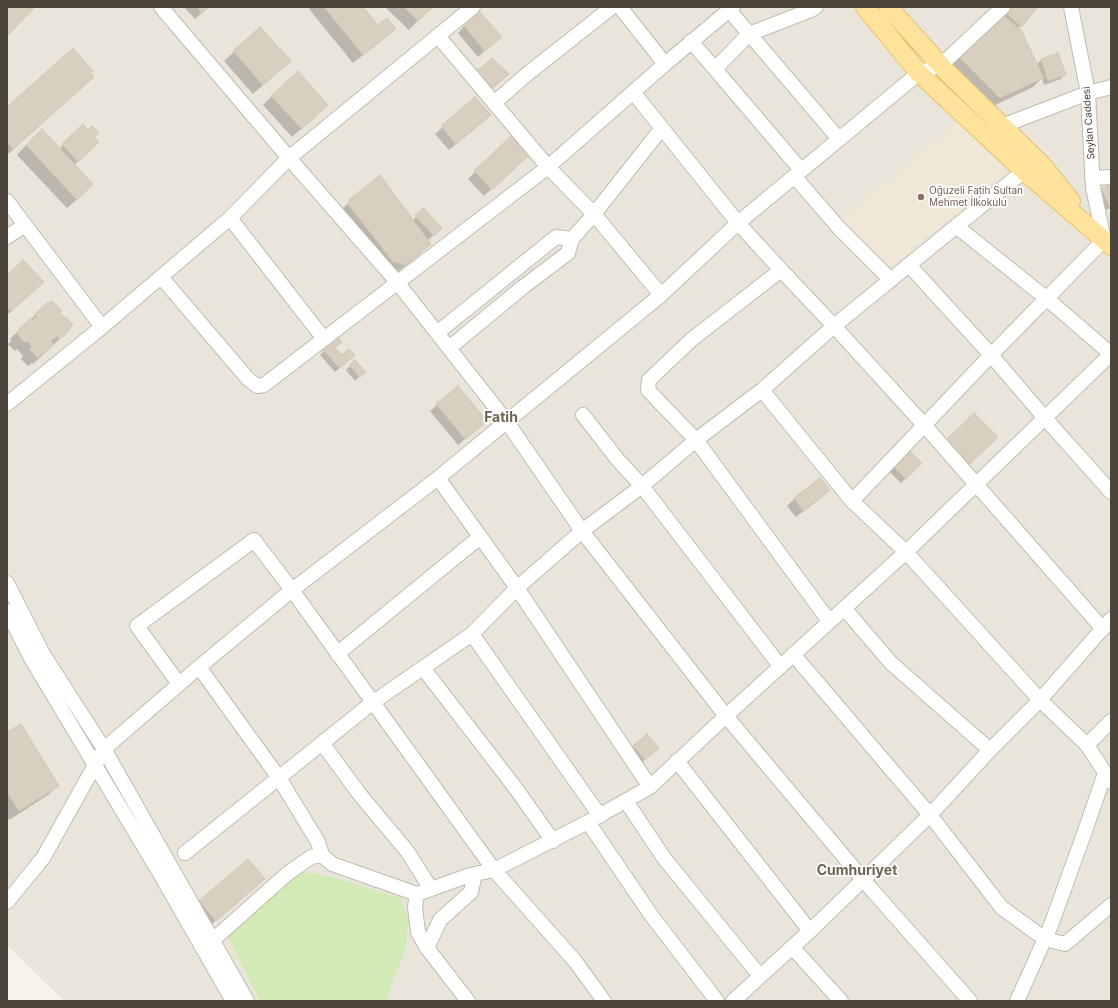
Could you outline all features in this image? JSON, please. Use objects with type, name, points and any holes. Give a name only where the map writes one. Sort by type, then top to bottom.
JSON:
[{"type":"main road","points":[[865,7],[919,73],[1024,171],[1107,243]]},
{"type":"main road","points":[[888,7],[941,65],[1043,166],[1107,243]]},
{"type":"street","points":[[161,7],[289,158],[398,282],[507,422],[582,531],[726,716],[863,879],[970,1001]]},
{"type":"street","points":[[7,404],[102,327],[230,218],[289,158],[473,7]]},
{"type":"street","points":[[494,102],[612,7]]},
{"type":"street","points":[[620,7],[665,64]]},
{"type":"street","points":[[714,69],[749,34],[816,7]]},
{"type":"street","points":[[7,902],[43,858],[104,749],[199,667],[292,590],[438,478],[661,295],[738,223],[919,73],[941,65],[1003,7]]},
{"type":"street","name":"Seylan Caddesi","points":[[1071,7],[1088,93],[1093,187],[1107,243]]},
{"type":"street","points":[[160,277],[248,379],[257,386],[264,385],[548,167],[665,64],[731,9],[749,34],[839,140]]},
{"type":"street","points":[[438,36],[548,167],[594,214],[661,295]]},
{"type":"street","points":[[692,42],[798,173],[839,228],[891,280]]},
{"type":"street","points":[[1002,126],[1088,93],[1111,87]]},
{"type":"street","points":[[633,92],[738,223],[780,270],[834,326],[976,484],[1107,624],[1040,700],[990,750],[930,815],[810,931],[733,1001]]},
{"type":"street","points":[[449,348],[523,287],[568,253],[572,239],[594,214],[662,128]]},
{"type":"street","points":[[185,852],[372,703],[472,634],[517,588],[582,531],[642,486],[696,440],[762,390],[834,326],[1024,171]]},
{"type":"street","points":[[1092,178],[1111,177]]},
{"type":"street","points":[[7,202],[102,327]]},
{"type":"street","points":[[230,218],[324,339]]},
{"type":"street","points":[[7,237],[25,225]]},
{"type":"street","points":[[199,667],[279,778],[318,842],[322,855],[332,864],[417,894],[475,874],[494,870],[553,841],[626,801],[650,787],[793,654],[906,552],[1044,417],[1111,354],[1046,298],[956,226]]},
{"type":"street","points":[[437,333],[556,237],[572,239]]},
{"type":"street","points":[[852,502],[1046,298],[1107,243]]},
{"type":"street","points":[[909,265],[992,355],[1044,417],[1111,492]]},
{"type":"street","points":[[780,270],[692,340],[649,380],[648,390],[696,440],[829,621]]},
{"type":"street","points":[[762,390],[852,502],[906,552],[1040,700],[1087,746],[1108,778],[1083,838],[1051,925],[1017,1001]]},
{"type":"street","points":[[583,415],[618,460],[642,486],[780,666]]},
{"type":"street","points":[[438,478],[517,588],[650,787]]},
{"type":"street","points":[[338,654],[480,536]]},
{"type":"street","points":[[179,684],[137,626],[254,540],[292,590],[372,703],[494,870],[575,961],[604,1001]]},
{"type":"street","points":[[7,583],[43,654],[104,749],[247,1001]]},
{"type":"street","points":[[844,608],[891,663],[990,750]]},
{"type":"street","points":[[7,611],[32,660],[96,765],[233,1001]]},
{"type":"street","points":[[472,634],[594,819],[651,915],[717,1001]]},
{"type":"street","points":[[793,654],[930,815],[1002,908],[1045,939],[1065,944],[1111,905]]},
{"type":"street","points":[[423,668],[514,786],[553,841]]},
{"type":"street","points":[[1087,746],[1111,721]]},
{"type":"street","points":[[322,743],[361,796],[407,851],[431,889]]},
{"type":"street","points":[[677,762],[810,931]]},
{"type":"street","points":[[626,801],[664,858],[760,976]]},
{"type":"street","points":[[212,940],[287,874],[311,857],[322,855]]},
{"type":"street","points":[[427,948],[440,920],[470,892],[475,874]]},
{"type":"street","points":[[417,894],[415,907],[418,932],[427,948],[468,1001]]},
{"type":"street","points":[[792,947],[841,1001]]},
{"type":"shaded area","points":[[7,7],[1111,7],[1111,1001],[64,1001],[7,945]]},
{"type":"shaded area","name":"Oğuzeli Fatih Sultan Mehmet İlkokulu","points":[[959,121],[1006,172],[886,270],[838,223]]},
{"type":"green space","points":[[302,872],[329,876],[401,898],[409,918],[405,950],[386,1001],[260,1001],[227,934]]},
{"type":"building","points":[[7,7],[35,7],[7,36]]},
{"type":"building","points":[[197,7],[209,7],[202,13]]},
{"type":"building","points":[[324,7],[363,7],[378,25],[387,18],[396,29],[363,55]]},
{"type":"building","points":[[404,7],[433,7],[418,21]]},
{"type":"building","points":[[1008,7],[1037,8],[1022,27],[1003,11]]},
{"type":"building","points":[[480,12],[502,37],[485,51],[464,26]]},
{"type":"building","points":[[1000,13],[1021,30],[1044,78],[1000,98],[956,54]]},
{"type":"building","points":[[260,27],[291,61],[263,85],[233,51]]},
{"type":"building","points":[[73,48],[93,71],[90,73],[94,77],[13,149],[7,142],[7,107]]},
{"type":"building","points":[[1058,53],[1066,75],[1048,81],[1041,59]]},
{"type":"building","points":[[492,58],[509,74],[492,89],[475,71],[478,68],[480,69]]},
{"type":"building","points":[[298,71],[328,105],[302,129],[271,96]]},
{"type":"building","points":[[475,97],[491,115],[456,144],[441,126]]},
{"type":"building","points":[[83,124],[88,130],[92,126],[99,133],[94,137],[99,142],[78,162],[62,144]]},
{"type":"building","points":[[42,129],[93,184],[77,200],[26,145]]},
{"type":"building","points":[[512,135],[530,154],[492,190],[474,171]]},
{"type":"building","points":[[380,175],[431,244],[405,265],[393,262],[348,204],[350,199]]},
{"type":"building","points":[[1111,184],[1111,206],[1110,207],[1101,189]]},
{"type":"building","points":[[423,208],[442,228],[434,236],[415,216]]},
{"type":"building","points":[[23,260],[44,282],[11,311],[7,307],[7,275]]},
{"type":"building","points":[[52,301],[62,311],[60,313],[73,325],[70,328],[71,329],[60,339],[57,336],[51,341],[54,345],[42,355],[41,354],[38,358],[29,349],[32,346],[27,341],[25,343],[17,334],[20,331],[19,329],[31,318],[33,320],[37,316],[35,314],[48,302],[49,303]]},
{"type":"building","points":[[338,337],[342,342],[335,348],[342,355],[349,349],[355,355],[340,368],[323,350]]},
{"type":"building","points":[[355,360],[366,372],[360,377],[349,365]]},
{"type":"building","points":[[458,386],[485,419],[483,425],[465,439],[436,404]]},
{"type":"building","points":[[974,413],[998,437],[968,466],[945,441]]},
{"type":"building","points":[[910,451],[922,463],[906,479],[894,467]]},
{"type":"building","points":[[820,478],[830,490],[803,511],[794,498]]},
{"type":"building","points":[[21,724],[59,786],[19,811],[7,792],[7,732]]},
{"type":"building","points":[[647,734],[659,748],[645,760],[633,746]]},
{"type":"building","points":[[248,859],[265,879],[216,921],[199,901]]},
{"type":"place","name":"Oğuzeli Fatih Sultan Mehmet İlkokulu","points":[[921,197]]},
{"type":"district","name":"Fatih","points":[[501,418]]},
{"type":"district","name":"Cumhuriyet","points":[[857,871]]}]
